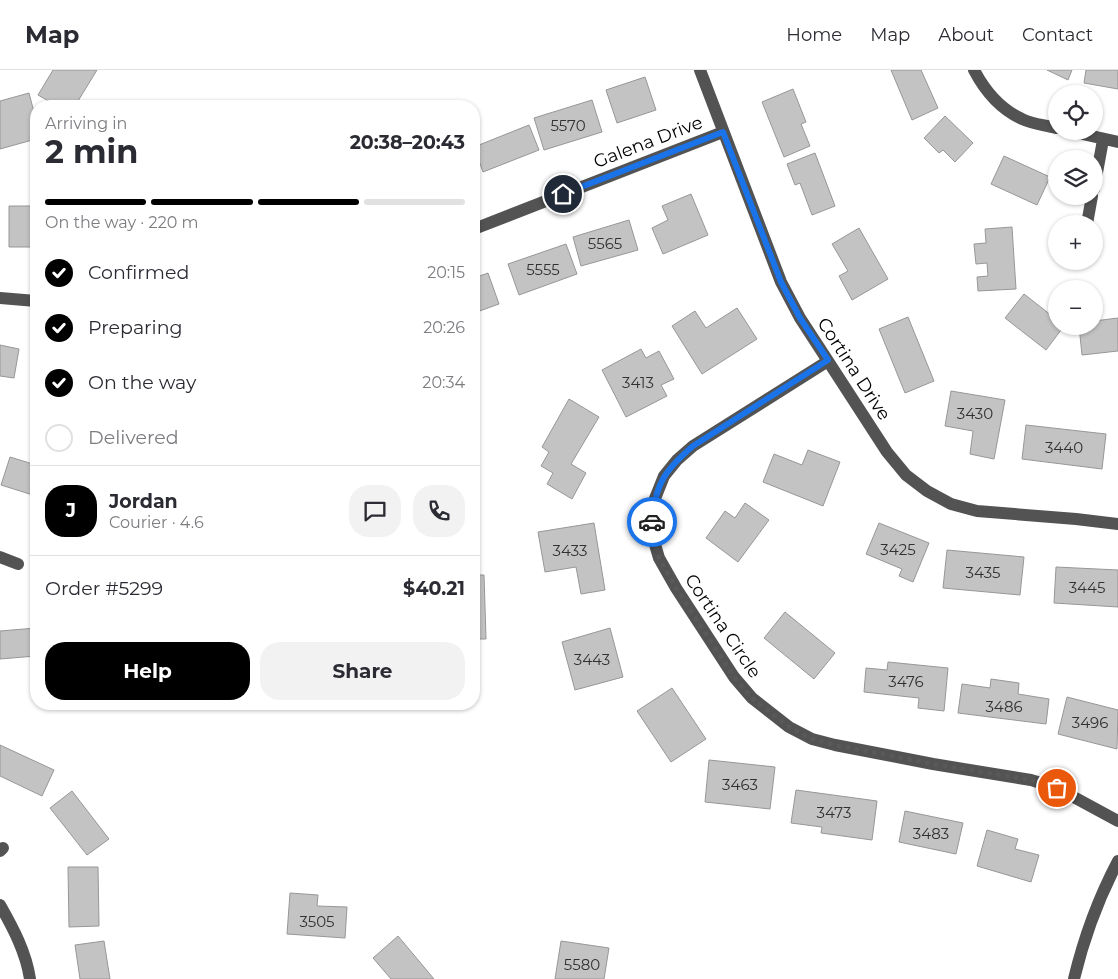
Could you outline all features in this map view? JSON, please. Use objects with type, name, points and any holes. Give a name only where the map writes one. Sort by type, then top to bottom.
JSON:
[{"type":"street","name":"Cortina Drive","points":[[700,70],[781,282],[800,318],[887,452],[906,475],[927,491],[951,504],[977,511],[1118,524]]},
{"type":"street","points":[[974,70],[984,88],[1000,104],[1023,120],[1048,126]]},
{"type":"street","name":"Galena Drive","points":[[480,227],[723,132]]},
{"type":"street","points":[[1100,150],[1102,140],[1118,142]]},
{"type":"street","points":[[0,298],[30,300]]},
{"type":"street","name":"Cortina Circle","points":[[828,360],[693,446],[677,460],[664,476],[654,501],[652,531],[659,558],[676,588],[734,677],[752,698],[789,727],[812,739],[835,745],[1031,780],[1057,788],[1118,821]]},
{"type":"street","points":[[0,557],[18,564]]},
{"type":"street","points":[[1074,979],[1092,917],[1104,887],[1118,861]]},
{"type":"street","points":[[0,904],[14,928],[30,979]]},
{"type":"building","points":[[53,70],[97,70],[79,100],[47,100],[38,95]]},
{"type":"building","points":[[891,70],[921,70],[938,108],[912,120]]},
{"type":"building","points":[[1047,70],[1072,70],[1068,80]]},
{"type":"building","points":[[1086,70],[1118,70],[1118,89],[1084,83]]},
{"type":"building","points":[[645,77],[656,110],[617,123],[606,90]]},
{"type":"building","points":[[793,89],[806,122],[801,124],[810,146],[784,157],[762,102]]},
{"type":"building","points":[[29,93],[31,100],[30,141],[0,149],[0,101]]},
{"type":"building","points":[[592,100],[602,132],[544,150],[534,118]]},
{"type":"building","points":[[945,116],[973,143],[955,162],[943,150],[939,153],[924,138]]},
{"type":"building","points":[[529,125],[539,150],[483,172],[480,164],[480,145]]},
{"type":"building","points":[[815,153],[835,206],[812,215],[800,183],[795,185],[787,164]]},
{"type":"building","points":[[1004,156],[1048,176],[1048,181],[1037,205],[991,184]]},
{"type":"building","points":[[691,194],[708,235],[663,254],[652,228],[668,220],[662,206]]},
{"type":"building","points":[[9,206],[30,206],[30,247],[9,247]]},
{"type":"building","points":[[629,220],[638,250],[581,266],[573,237]]},
{"type":"building","points":[[1012,227],[1016,289],[978,291],[977,277],[988,276],[987,263],[976,264],[974,244],[986,243],[985,229]]},
{"type":"building","points":[[859,228],[888,279],[852,300],[839,276],[848,271],[832,244]]},
{"type":"building","points":[[566,244],[577,274],[519,295],[508,264]]},
{"type":"building","points":[[488,273],[499,304],[480,311],[480,276]]},
{"type":"building","points":[[1024,294],[1048,313],[1048,335],[1057,335],[1046,350],[1005,318]]},
{"type":"building","points":[[737,308],[757,339],[702,374],[672,326],[695,311],[706,328]]},
{"type":"building","points":[[908,317],[934,381],[905,393],[879,329]]},
{"type":"building","points":[[1118,318],[1118,351],[1082,355],[1080,335],[1103,335],[1103,320]]},
{"type":"building","points":[[0,345],[19,349],[14,378],[0,376]]},
{"type":"building","points":[[641,349],[646,358],[659,351],[674,379],[661,385],[667,396],[626,417],[602,370]]},
{"type":"building","points":[[951,391],[1005,400],[994,459],[970,454],[973,431],[945,426]]},
{"type":"building","points":[[569,399],[599,417],[571,464],[586,473],[572,499],[547,484],[553,473],[541,466],[549,452],[542,447]]},
{"type":"building","points":[[1026,425],[1106,434],[1102,469],[1022,459]]},
{"type":"building","points":[[808,450],[840,462],[823,506],[763,482],[774,454],[802,465]]},
{"type":"building","points":[[10,457],[30,463],[30,494],[1,485]]},
{"type":"building","points":[[745,503],[769,520],[738,562],[706,538],[725,511],[735,518]]},
{"type":"building","points":[[594,523],[605,590],[581,594],[576,567],[545,572],[538,532]]},
{"type":"building","points":[[879,523],[929,543],[913,582],[899,576],[902,569],[866,554]]},
{"type":"building","points":[[947,550],[1024,557],[1020,595],[943,588]]},
{"type":"building","points":[[1056,567],[1118,570],[1118,607],[1054,603]]},
{"type":"building","points":[[480,575],[484,575],[486,639],[480,639]]},
{"type":"building","points":[[785,612],[835,653],[814,679],[764,638]]},
{"type":"building","points":[[30,628],[30,656],[0,659],[0,631]]},
{"type":"building","points":[[610,628],[623,677],[575,690],[562,642]]},
{"type":"building","points":[[888,662],[948,668],[944,711],[918,708],[919,698],[864,692],[866,668],[887,670]]},
{"type":"building","points":[[991,679],[1019,683],[1018,694],[1049,699],[1046,724],[958,713],[962,684],[990,688]]},
{"type":"building","points":[[672,688],[706,739],[671,762],[637,711]]},
{"type":"building","points":[[1067,697],[1118,710],[1117,749],[1058,734]]},
{"type":"building","points":[[0,745],[54,770],[42,796],[0,776]]},
{"type":"building","points":[[709,760],[775,767],[770,809],[705,802]]},
{"type":"building","points":[[796,790],[877,801],[872,840],[821,833],[822,827],[791,823]]},
{"type":"building","points":[[72,791],[109,839],[87,855],[50,808]]},
{"type":"building","points":[[905,811],[963,823],[956,854],[899,842]]},
{"type":"building","points":[[987,830],[1018,839],[1015,849],[1039,855],[1031,882],[977,866]]},
{"type":"building","points":[[68,867],[98,867],[99,926],[69,927]]},
{"type":"building","points":[[290,893],[318,895],[317,906],[347,907],[345,938],[287,934]]},
{"type":"building","points":[[398,936],[434,979],[391,979],[373,958]]},
{"type":"building","points":[[104,941],[110,979],[80,979],[75,945]]},
{"type":"building","points":[[561,941],[609,948],[604,979],[555,979]]},
{"type":"way so far","points":[[652,522],[652,531],[659,558],[676,588],[734,677],[752,698],[789,727],[812,739],[835,745],[1031,780],[1057,788]]},
{"type":"route","points":[[563,194],[723,132],[781,282],[800,318],[828,360],[693,446],[677,460],[664,476],[654,501],[652,522]]}]
